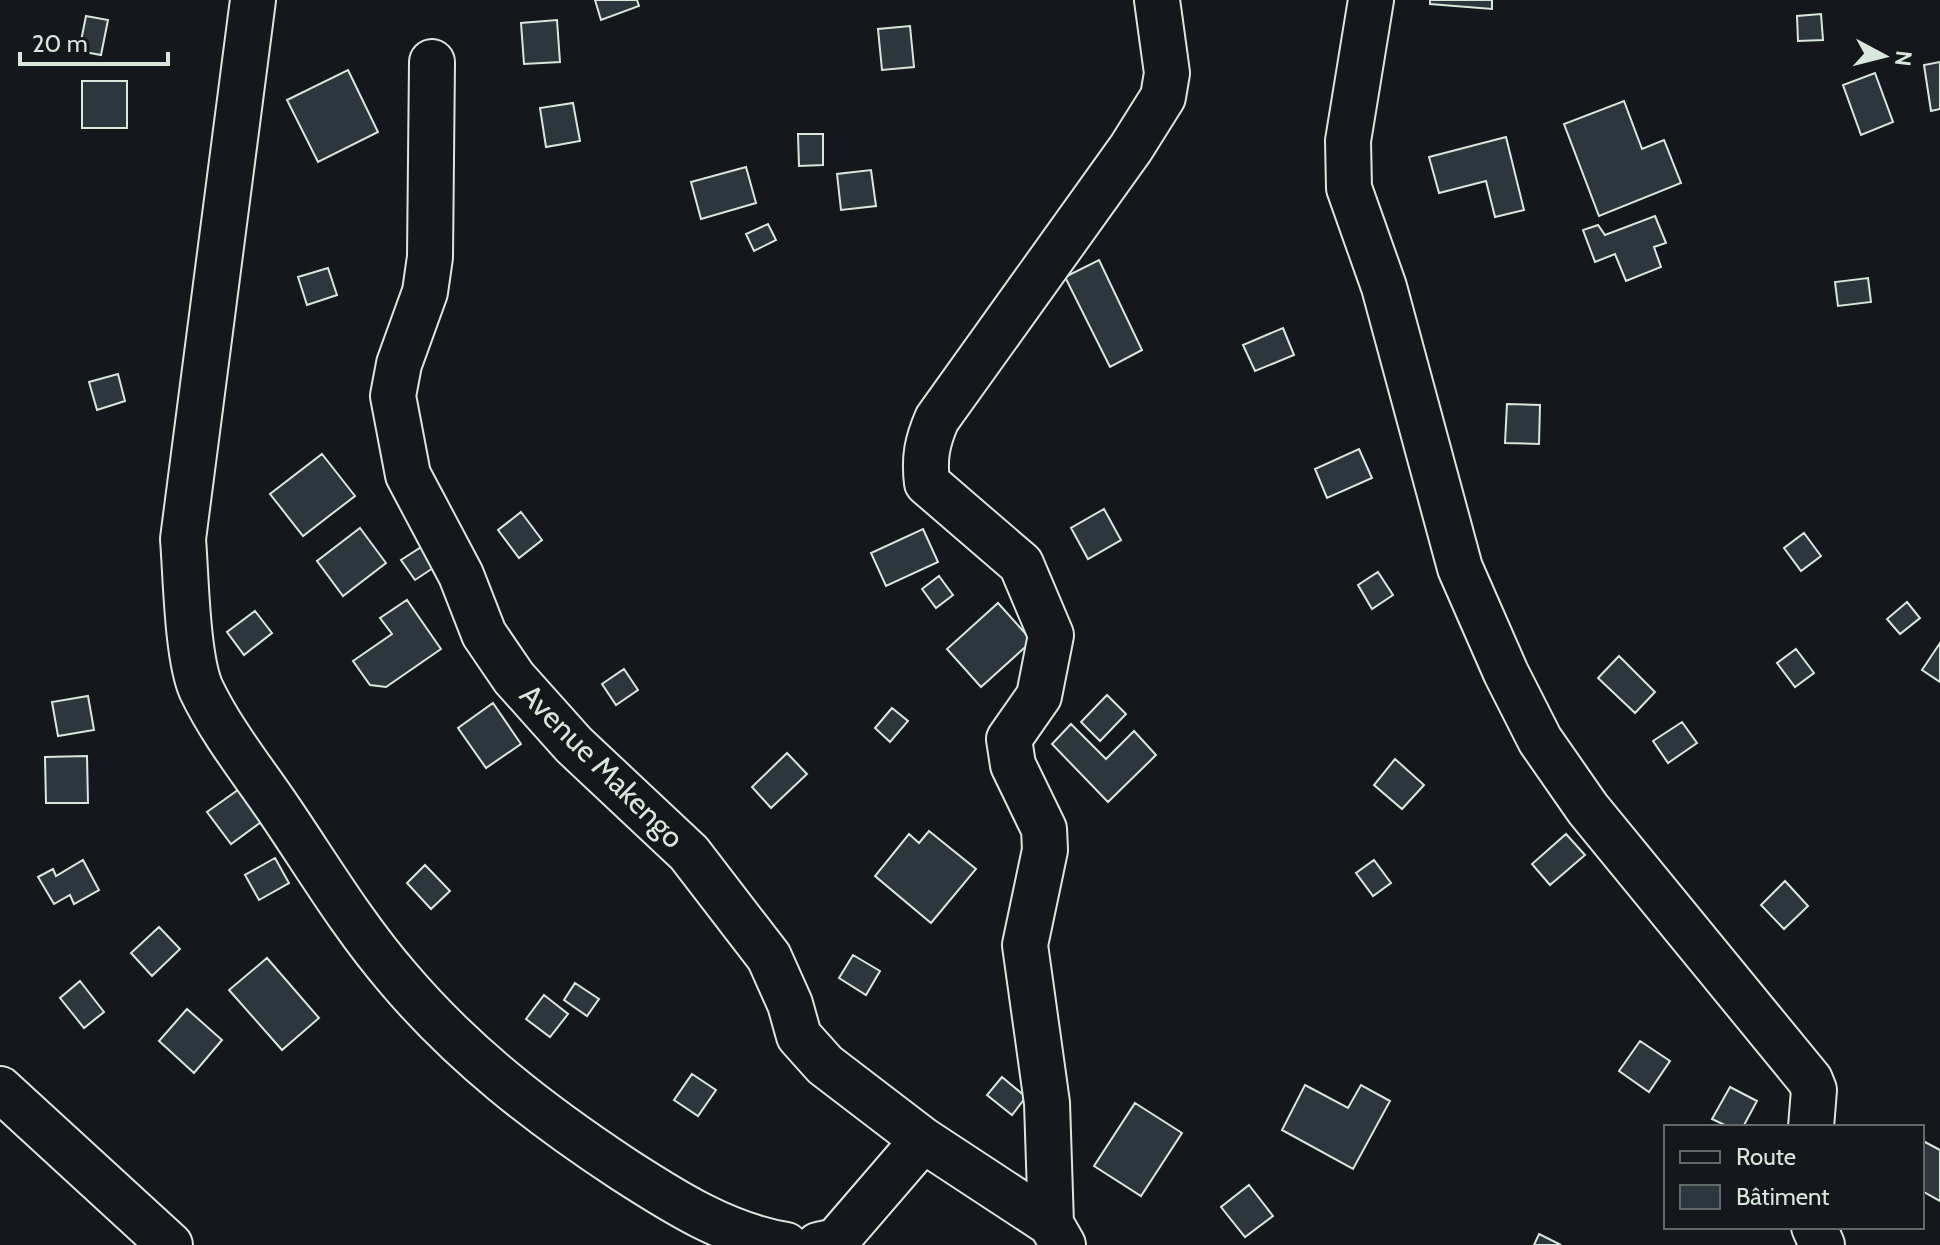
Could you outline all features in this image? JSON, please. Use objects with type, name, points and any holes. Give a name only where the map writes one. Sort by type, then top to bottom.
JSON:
[{"type":"street","points":[[253,0],[183,539],[189,620],[200,686],[230,740],[340,904],[399,980],[484,1065],[554,1123],[675,1203],[753,1239],[786,1245]]},
{"type":"street","points":[[1057,1235],[1047,1103],[1025,945],[1045,850],[1044,829],[1013,765],[1009,739],[1039,696],[1051,635],[1021,564],[927,483],[925,463],[927,441],[937,419],[1131,148],[1163,97],[1167,73],[1157,0]]},
{"type":"street","points":[[1371,0],[1348,141],[1349,188],[1384,287],[1460,568],[1506,673],[1548,751],[1588,809],[1810,1080],[1814,1090],[1811,1125]]},
{"type":"street","name":"Avenue Makengo","points":[[432,62],[430,257],[425,292],[399,364],[393,396],[408,475],[461,575],[484,634],[514,678],[574,745],[689,853],[769,957],[790,1004],[799,1036],[816,1056],[923,1140],[1057,1235]]},
{"type":"street","points":[[0,1089],[142,1236]]},
{"type":"street","points":[[818,1245],[836,1241],[923,1140]]},
{"type":"building","points":[[595,0],[637,0],[639,6],[601,20]]},
{"type":"building","points":[[1430,0],[1492,0],[1492,9],[1430,4]]},
{"type":"building","points":[[1821,14],[1823,40],[1798,41],[1797,16]]},
{"type":"building","points":[[86,16],[108,20],[101,55],[79,51]]},
{"type":"building","points":[[557,20],[560,62],[524,64],[521,23]]},
{"type":"building","points":[[910,26],[914,67],[882,70],[878,29]]},
{"type":"building","points":[[1940,62],[1940,109],[1931,111],[1924,65]]},
{"type":"building","points":[[348,70],[378,132],[318,162],[287,100]]},
{"type":"building","points":[[1875,73],[1893,122],[1861,135],[1843,85]]},
{"type":"building","points":[[82,81],[127,81],[127,128],[82,128]]},
{"type":"building","points":[[1624,101],[1642,149],[1664,140],[1681,183],[1599,216],[1564,124]]},
{"type":"building","points":[[573,103],[580,141],[546,147],[540,108]]},
{"type":"building","points":[[798,134],[823,134],[823,165],[799,166]]},
{"type":"building","points":[[1506,137],[1524,210],[1495,217],[1486,181],[1439,193],[1429,157]]},
{"type":"building","points":[[746,167],[756,203],[701,219],[691,182]]},
{"type":"building","points":[[871,170],[876,206],[841,210],[837,174]]},
{"type":"building","points":[[1655,216],[1666,243],[1654,247],[1661,267],[1626,281],[1615,254],[1595,262],[1583,230],[1598,225],[1605,235]]},
{"type":"building","points":[[768,224],[776,240],[754,251],[746,234]]},
{"type":"building","points":[[1099,260],[1142,350],[1110,367],[1065,277]]},
{"type":"building","points":[[328,268],[337,295],[307,305],[298,277]]},
{"type":"building","points":[[1868,278],[1871,302],[1838,306],[1835,282]]},
{"type":"building","points":[[1283,328],[1294,355],[1255,371],[1243,345]]},
{"type":"building","points":[[118,374],[125,401],[97,410],[89,382]]},
{"type":"building","points":[[1507,404],[1540,405],[1539,444],[1505,443]]},
{"type":"building","points":[[1359,449],[1372,478],[1327,498],[1315,469]]},
{"type":"building","points":[[322,454],[355,496],[303,536],[270,494]]},
{"type":"building","points":[[1104,509],[1121,540],[1088,559],[1071,528]]},
{"type":"building","points":[[521,512],[542,540],[519,558],[498,530]]},
{"type":"building","points":[[360,528],[386,563],[343,596],[317,561]]},
{"type":"building","points":[[923,529],[938,562],[886,586],[871,553]]},
{"type":"building","points":[[1804,533],[1821,556],[1801,571],[1784,548]]},
{"type":"building","points":[[426,544],[439,564],[415,580],[401,560]]},
{"type":"building","points":[[1378,572],[1393,595],[1372,609],[1358,585]]},
{"type":"building","points":[[939,576],[953,595],[936,608],[922,589]]},
{"type":"building","points":[[407,600],[441,649],[386,687],[370,685],[353,661],[392,634],[380,618]]},
{"type":"building","points":[[1907,602],[1920,618],[1900,634],[1887,619]]},
{"type":"building","points":[[998,603],[1032,641],[981,687],[947,649]]},
{"type":"building","points":[[255,611],[272,633],[244,655],[227,632]]},
{"type":"building","points":[[1940,643],[1940,682],[1922,670]]},
{"type":"building","points":[[1796,649],[1814,673],[1795,687],[1777,663]]},
{"type":"building","points":[[1619,656],[1655,692],[1635,713],[1598,678]]},
{"type":"building","points":[[624,669],[638,690],[616,705],[602,684]]},
{"type":"building","points":[[1107,695],[1126,714],[1100,741],[1081,722]]},
{"type":"building","points":[[88,696],[94,730],[58,736],[52,702]]},
{"type":"building","points":[[493,703],[521,744],[486,768],[458,728]]},
{"type":"building","points":[[892,708],[908,721],[890,742],[875,728]]},
{"type":"building","points":[[1682,722],[1697,743],[1668,763],[1653,741]]},
{"type":"building","points":[[1071,724],[1106,759],[1134,731],[1156,755],[1108,802],[1052,744]]},
{"type":"building","points":[[787,753],[807,774],[771,808],[752,787]]},
{"type":"building","points":[[87,756],[88,803],[46,803],[45,757]]},
{"type":"building","points":[[1395,759],[1424,785],[1402,809],[1374,785]]},
{"type":"building","points":[[245,785],[268,817],[231,844],[207,812]]},
{"type":"building","points":[[929,831],[976,869],[931,923],[875,876],[909,834],[919,843]]},
{"type":"building","points":[[1566,834],[1585,855],[1550,885],[1532,864]]},
{"type":"building","points":[[275,858],[289,883],[259,900],[245,875]]},
{"type":"building","points":[[83,860],[99,890],[74,904],[70,895],[54,904],[38,877],[53,869],[56,876]]},
{"type":"building","points":[[1374,860],[1391,883],[1373,896],[1356,873]]},
{"type":"building","points":[[425,865],[450,891],[431,909],[407,883]]},
{"type":"building","points":[[1785,881],[1808,906],[1784,929],[1761,905]]},
{"type":"building","points":[[159,927],[180,949],[152,976],[131,953]]},
{"type":"building","points":[[853,955],[880,971],[866,995],[839,978]]},
{"type":"building","points":[[267,958],[319,1018],[282,1050],[229,990]]},
{"type":"building","points":[[80,981],[104,1012],[84,1028],[60,998]]},
{"type":"building","points":[[575,983],[599,999],[587,1016],[564,1000]]},
{"type":"building","points":[[544,995],[568,1014],[550,1037],[526,1019]]},
{"type":"building","points":[[187,1009],[222,1040],[194,1073],[159,1041]]},
{"type":"building","points":[[1640,1041],[1670,1061],[1649,1092],[1619,1071]]},
{"type":"building","points":[[692,1074],[716,1090],[698,1116],[674,1100]]},
{"type":"building","points":[[1002,1077],[1026,1097],[1012,1115],[987,1095]]},
{"type":"building","points":[[1305,1085],[1348,1108],[1361,1085],[1390,1101],[1353,1169],[1282,1130]]},
{"type":"building","points":[[1730,1087],[1757,1101],[1744,1125],[1725,1125],[1712,1119]]},
{"type":"building","points":[[1135,1103],[1182,1133],[1141,1196],[1094,1166]]},
{"type":"building","points":[[1924,1142],[1940,1150],[1940,1201],[1924,1192]]},
{"type":"building","points":[[1249,1185],[1273,1216],[1245,1237],[1221,1207]]},
{"type":"building","points":[[1539,1234],[1561,1245],[1534,1245]]}]
